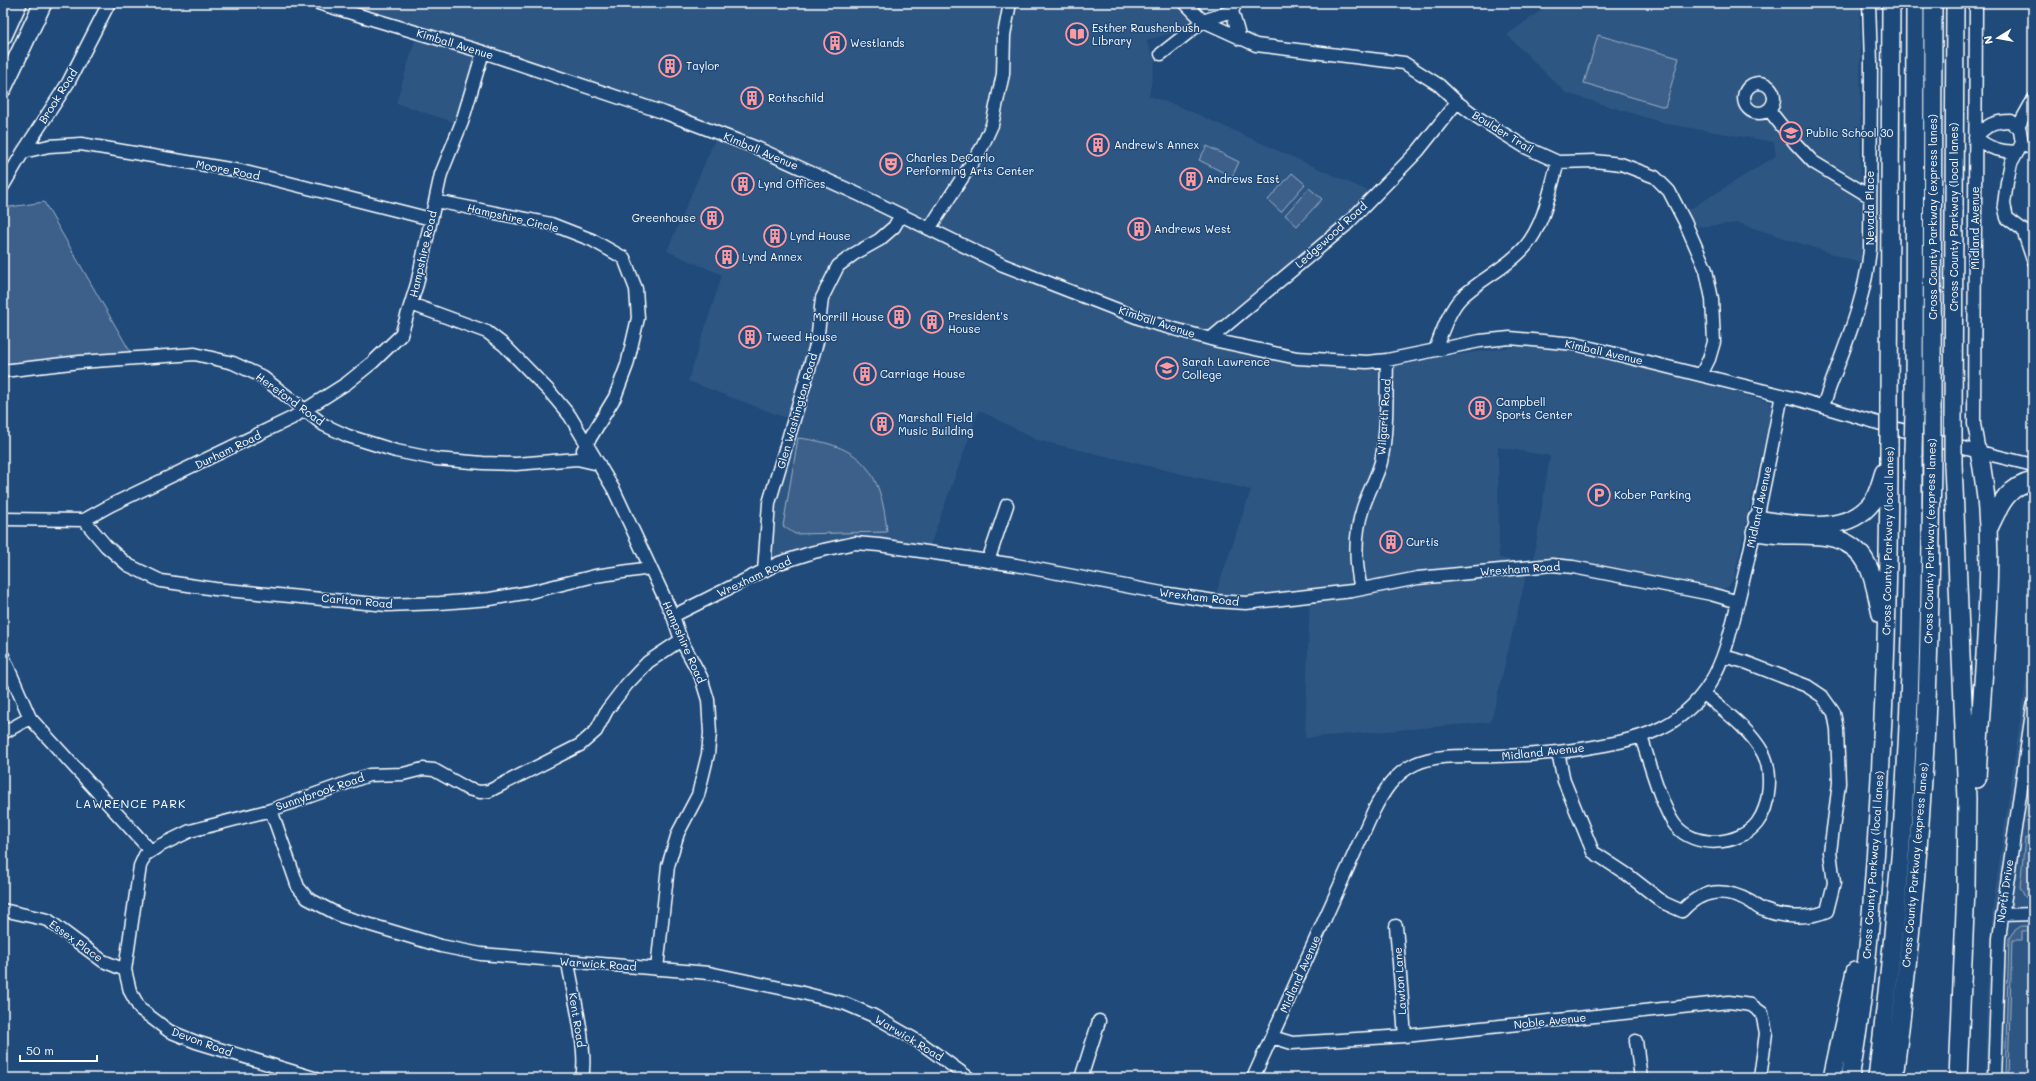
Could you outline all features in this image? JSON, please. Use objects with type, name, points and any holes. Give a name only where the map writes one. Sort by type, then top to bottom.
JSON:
[{"type":"highway","points":[[3,36],[18,3]]},
{"type":"highway","points":[[3,88],[43,3]]},
{"type":"highway","name":"Cross County Parkway (local lanes)","points":[[1850,1078],[1858,1028],[1870,916],[1876,841],[1887,636],[1891,3]]},
{"type":"highway","name":"Cross County Parkway (express lanes)","points":[[1877,1078],[1894,932],[1906,782],[1912,589],[1915,3]]},
{"type":"highway","name":"Cross County Parkway (express lanes)","points":[[1894,1078],[1914,894],[1927,689],[1932,457],[1933,3]]},
{"type":"highway","name":"Cross County Parkway (local lanes)","points":[[1955,3],[1953,464],[1956,565],[1967,762],[1966,888],[1958,1078]]},
{"type":"highway","points":[[1756,526],[1821,525],[1840,522],[1855,516],[1866,509],[1873,501],[1889,450]]},
{"type":"highway","points":[[1966,888],[1976,810],[1989,584],[1988,530],[1983,472],[1979,452]]},
{"type":"highway","points":[[1988,530],[2007,494],[2016,487],[2033,481]]},
{"type":"highway","points":[[1756,526],[1775,534],[1823,535],[1837,538],[1850,545],[1862,556],[1870,571],[1887,636]]},
{"type":"highway","points":[[1904,1078],[1914,894]]},
{"type":"highway","points":[[1832,1078],[1852,982],[1870,916]]},
{"type":"highway","points":[[1962,986],[1967,1038],[1966,1078]]},
{"type":"street","name":"Brook Road","points":[[3,186],[23,152],[68,83],[109,3]]},
{"type":"street","name":"Kimball Avenue","points":[[318,3],[484,52],[665,113],[757,148],[901,215],[1003,265],[1149,322],[1210,339],[1297,358],[1367,362],[1387,360],[1480,341],[1510,338],[1540,339],[1575,344],[1782,395],[1979,452],[2033,465]]},
{"type":"street","points":[[929,229],[981,149],[992,125],[1003,74],[1004,35],[1010,3]]},
{"type":"street","name":"Boulder Trail","points":[[1185,3],[1203,21],[1256,45],[1404,63],[1439,85],[1456,102],[1525,147],[1558,162],[1594,161],[1621,164],[1655,177],[1669,191],[1685,222],[1706,270],[1712,299],[1714,342],[1709,359],[1701,375]]},
{"type":"street","name":"Nevada Place","points":[[1823,406],[1855,320],[1864,287],[1870,249],[1869,196],[1871,63],[1869,3]]},
{"type":"street","name":"Midland Avenue","points":[[1976,3],[1974,424],[1979,452]]},
{"type":"street","points":[[1162,54],[1203,21],[1234,7],[1240,39]]},
{"type":"street","name":"Hampshire Road","points":[[484,52],[462,122],[441,174],[411,304],[487,332],[504,345],[550,392],[570,416],[614,490],[673,616],[681,640],[701,677],[708,700],[710,733],[708,754],[698,795],[678,833],[668,866],[656,968]]},
{"type":"street","points":[[2033,100],[2016,125],[2010,127],[1998,127],[1993,124],[1988,124],[1975,137],[1988,147],[1997,151],[2020,147],[2033,148]]},
{"type":"street","name":"Ledgewood Road","points":[[1210,339],[1345,226],[1418,151],[1456,102]]},
{"type":"street","points":[[1769,110],[1796,144],[1813,162],[1869,196]]},
{"type":"street","points":[[2016,125],[2020,147],[2011,163],[2004,204],[2007,218],[2023,230],[2033,260]]},
{"type":"street","name":"Moore Road","points":[[23,152],[49,146],[81,144],[241,171],[431,219]]},
{"type":"street","points":[[1435,350],[1460,299],[1516,257],[1526,246],[1541,219],[1558,162]]},
{"type":"street","name":"Hampshire Circle","points":[[436,201],[551,224],[592,240],[624,258],[636,289],[639,307],[638,318],[626,365],[615,397],[587,444]]},
{"type":"street","name":"Glen Washington Road","points":[[764,571],[769,504],[817,342],[822,298],[838,266],[854,254],[879,240],[894,227],[901,215]]},
{"type":"street","name":"Durham Road","points":[[3,519],[84,520],[96,515],[111,505],[148,489],[304,410],[347,383],[373,362],[401,335],[411,304]]},
{"type":"street","name":"Hereford Road","points":[[3,371],[80,362],[195,354],[233,363],[261,376],[324,425],[348,436],[396,451],[436,459],[483,464],[509,464],[578,459],[599,464]]},
{"type":"street","name":"Wilgarth Road","points":[[1361,589],[1356,561],[1356,541],[1362,509],[1381,462],[1386,419],[1387,360]]},
{"type":"street","name":"Midland Avenue","points":[[1253,1078],[1373,812],[1388,786],[1399,774],[1415,764],[1441,757],[1501,756],[1558,752],[1622,742],[1641,737],[1660,729],[1680,717],[1703,693],[1715,675],[1723,656],[1738,602],[1756,526],[1782,395]]},
{"type":"street","points":[[578,459],[587,444]]},
{"type":"street","points":[[988,560],[1007,505]]},
{"type":"street","points":[[95,533],[96,515]]},
{"type":"street","name":"Carlton Road","points":[[84,520],[128,566],[161,581],[214,589],[387,605],[490,599],[530,592],[595,576],[650,568]]},
{"type":"street","name":"Wrexham Road","points":[[673,616],[779,563],[814,552],[855,544],[880,545],[988,560],[1162,593],[1215,601],[1246,603],[1361,589],[1418,578],[1552,565],[1573,566],[1703,592],[1738,602]]},
{"type":"street","name":"Sunnybrook Road","points":[[151,851],[190,831],[271,810],[369,775],[403,774],[424,769],[434,770],[468,788],[480,792],[489,790],[580,745],[596,732],[607,710],[627,684],[648,662],[681,640]]},
{"type":"street","points":[[3,656],[30,718],[151,851]]},
{"type":"street","points":[[1558,752],[1564,781],[1593,852],[1628,875],[1664,903],[1682,912],[1700,896],[1726,892],[1750,902],[1763,910],[1787,916],[1819,915],[1827,910],[1834,883],[1830,852],[1839,784],[1837,729],[1834,713],[1822,696],[1807,686],[1745,662],[1723,656]]},
{"type":"street","points":[[1641,737],[1666,807],[1676,825],[1689,836],[1704,842],[1733,838],[1745,833],[1757,823],[1763,812],[1769,794],[1769,778],[1764,754],[1745,728],[1703,693]]},
{"type":"street","name":"North Drive","points":[[1994,1078],[1997,957],[2033,706]]},
{"type":"street","points":[[3,733],[30,718]]},
{"type":"street","name":"Warwick Road","points":[[271,810],[298,887],[307,898],[322,908],[340,916],[441,946],[481,954],[568,963],[656,968],[708,973],[743,979],[846,1004],[874,1016],[921,1043],[969,1078]]},
{"type":"street","name":"Devon Road","points":[[151,851],[145,856],[140,866],[125,970],[130,991],[140,1009],[169,1031],[196,1042],[314,1078]]},
{"type":"street","name":"Essex Place","points":[[3,910],[48,920],[103,961],[125,970]]},
{"type":"street","points":[[2002,915],[2033,914]]},
{"type":"street","name":"Lawton Lane","points":[[1396,926],[1405,1036]]},
{"type":"street","name":"Kent Road","points":[[568,963],[582,1044],[584,1067],[582,1078]]},
{"type":"street","name":"Noble Avenue","points":[[1272,1037],[1292,1043],[1405,1036],[1729,1002],[1751,1005],[1762,1013],[1766,1033],[1760,1078]]},
{"type":"street","points":[[1081,1078],[1099,1021]]},
{"type":"street","points":[[1636,1041],[1641,1078]]},
{"type":"shaded area","name":"Sarah Lawrence College","points":[[326,3],[1180,3],[1201,26],[1146,40],[1155,61],[1149,96],[1181,107],[1375,194],[1207,341],[1272,360],[1299,364],[1396,363],[1537,344],[1658,371],[1773,403],[1734,578],[1728,587],[1716,591],[1533,563],[1550,456],[1498,447],[1499,558],[1529,564],[1491,722],[1305,738],[1310,593],[1214,599],[1251,490],[1037,440],[979,410],[928,551],[882,544],[766,566],[770,507],[797,422],[688,381],[722,275],[667,251],[719,130],[480,48],[459,124],[396,103],[418,31]]},
{"type":"shaded area","name":"Public School 30","points":[[1551,3],[1860,3],[1861,263],[1738,223],[1697,227],[1687,211],[1776,156],[1774,142],[1667,124],[1566,93],[1507,35]]},
{"type":"shaded area","points":[[1598,35],[1679,58],[1665,107],[1584,83]]},
{"type":"shaded area","points":[[1207,146],[1239,162],[1232,177],[1199,160]]},
{"type":"shaded area","points":[[1292,173],[1305,184],[1281,212],[1268,200]]},
{"type":"shaded area","points":[[1309,188],[1322,199],[1297,226],[1285,215]]},
{"type":"shaded area","points":[[44,202],[131,353],[3,364],[3,208]]},
{"type":"shaded area","points":[[798,438],[820,441],[838,447],[852,454],[864,464],[873,476],[879,492],[884,510],[887,532],[795,534],[783,526]]},
{"type":"shaded area","points":[[2033,632],[2033,1078],[1985,1078],[1987,995],[1993,904]]},
{"type":"shaded area","points":[[2033,791],[2033,832],[2029,832],[2028,820]]},
{"type":"shaded area","points":[[2025,838],[2030,839],[2028,847],[2033,866],[2033,899],[2025,897],[2020,887]]},
{"type":"shaded area","points":[[2021,926],[2033,926],[2033,931],[2022,931],[2022,940],[2012,940],[2008,1078],[2005,1078],[2009,938],[2014,931]]},
{"type":"place","name":"Esther Raushenbush Library","points":[[1077,34]]},
{"type":"place","name":"Westlands","points":[[835,43]]},
{"type":"place","name":"Taylor","points":[[670,66]]},
{"type":"place","name":"Rothschild","points":[[752,98]]},
{"type":"place","name":"Public School 30","points":[[1791,133]]},
{"type":"place","name":"Andrew's Annex","points":[[1098,145]]},
{"type":"place","name":"Charles DeCarlo Performing Arts Center","points":[[891,164]]},
{"type":"place","name":"Andrews East","points":[[1191,179]]},
{"type":"place","name":"Lynd Offices","points":[[743,184]]},
{"type":"place","name":"Greenhouse","points":[[712,218]]},
{"type":"place","name":"Andrews West","points":[[1139,229]]},
{"type":"place","name":"Lynd House","points":[[775,236]]},
{"type":"place","name":"Lynd Annex","points":[[727,257]]},
{"type":"place","name":"Morrill House","points":[[899,317]]},
{"type":"place","name":"President's House","points":[[932,322]]},
{"type":"place","name":"Tweed House","points":[[750,337]]},
{"type":"place","name":"Sarah Lawrence College","points":[[1167,368]]},
{"type":"place","name":"Carriage House","points":[[865,374]]},
{"type":"place","name":"Campbell Sports Center","points":[[1480,408]]},
{"type":"place","name":"Marshall Field Music Building","points":[[882,424]]},
{"type":"place","name":"Kober Parking","points":[[1599,495]]},
{"type":"place","name":"Curtis","points":[[1391,542]]},
{"type":"district","name":"LAWRENCE PARK","points":[[131,804]]}]
